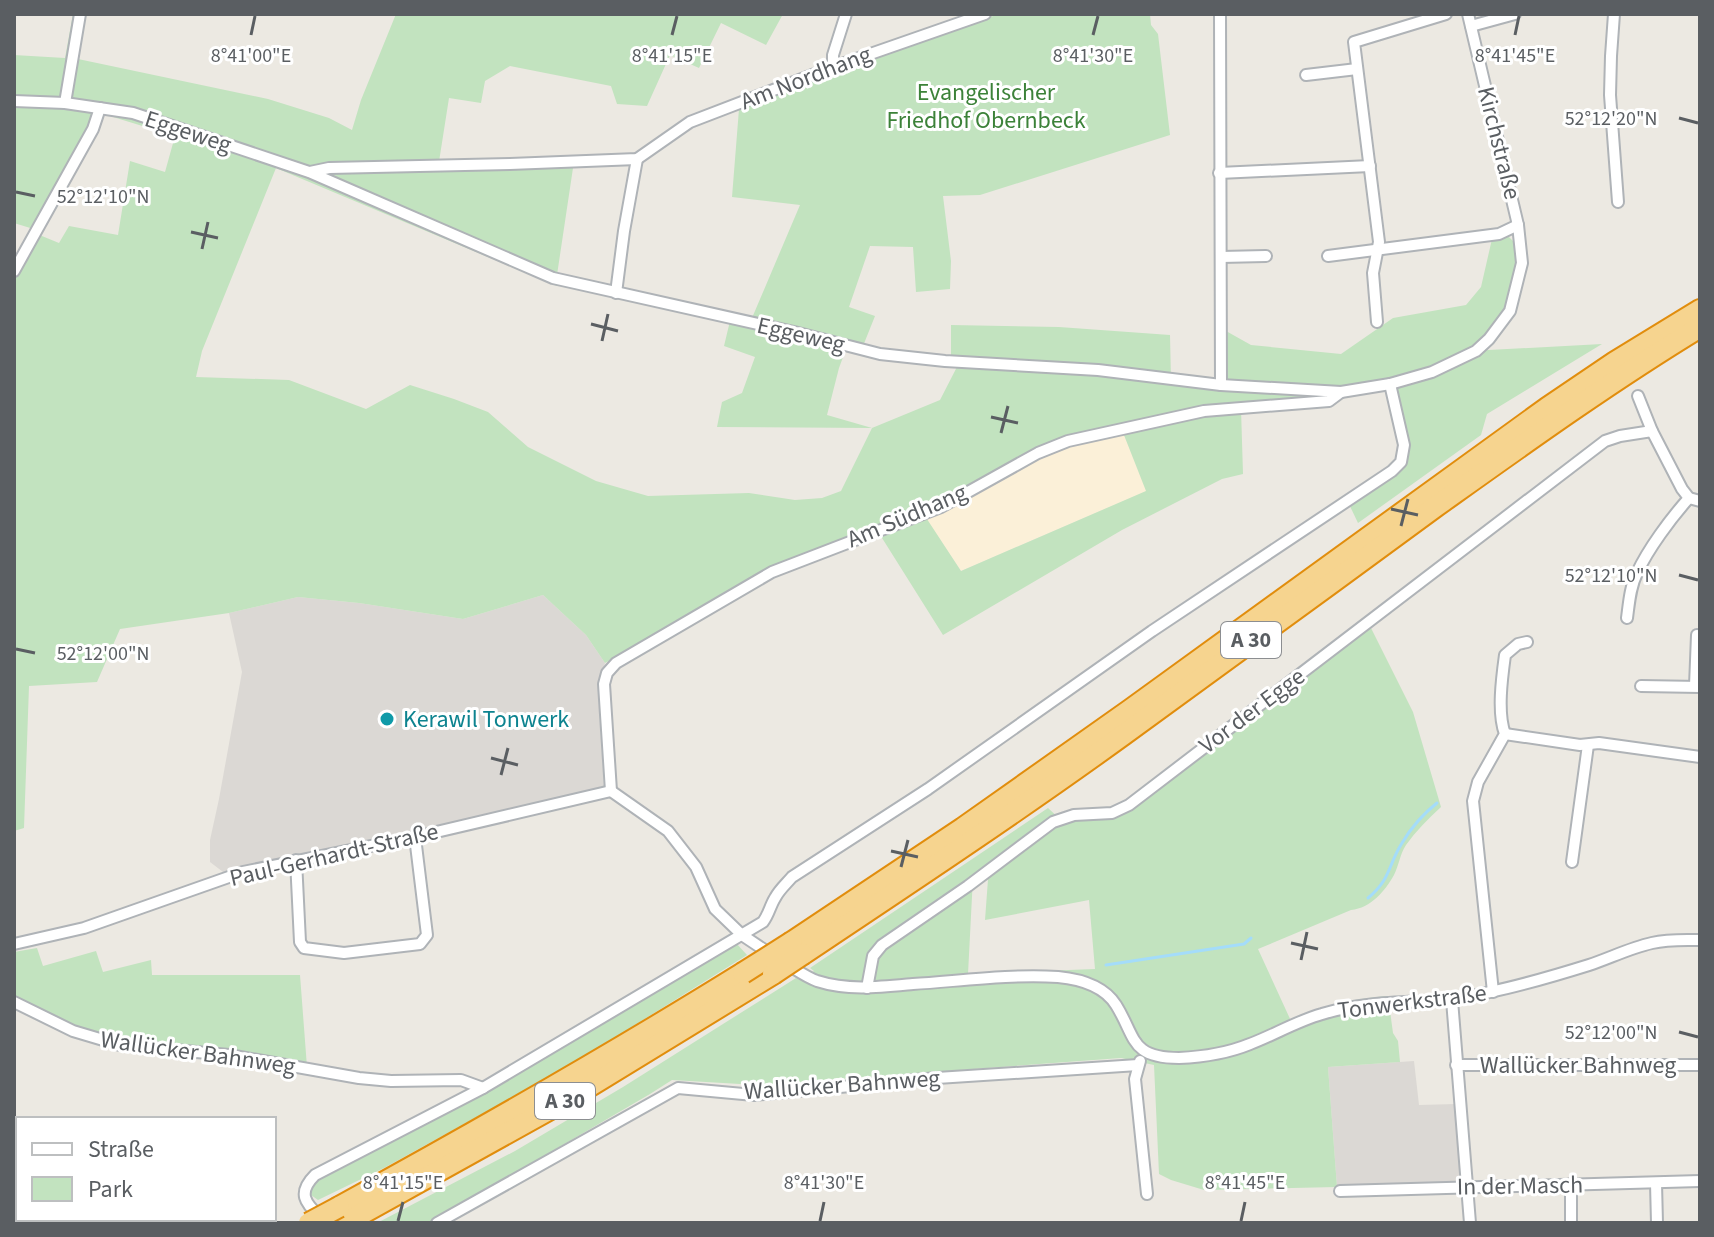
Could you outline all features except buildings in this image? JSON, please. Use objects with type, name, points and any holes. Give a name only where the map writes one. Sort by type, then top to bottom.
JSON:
[{"type":"highway","name":"A 30","points":[[309,1223],[341,1218],[572,1097],[773,974],[798,948],[1536,415],[1700,310]]},
{"type":"highway","name":"A 30","points":[[341,1218],[743,973],[798,948],[981,835],[1549,426],[1700,327]]},
{"type":"street","points":[[65,103],[80,14]]},
{"type":"street","points":[[833,67],[833,55],[846,14]]},
{"type":"street","name":"Am Nordhang","points":[[637,159],[690,122],[833,67],[985,14]]},
{"type":"street","points":[[1220,14],[1221,385]]},
{"type":"street","points":[[1377,322],[1373,273],[1379,242],[1354,42],[1446,14]]},
{"type":"street","name":"Kirchstraße","points":[[1468,14],[1518,225]]},
{"type":"street","points":[[1471,26],[1515,14]]},
{"type":"street","points":[[1614,14],[1610,95],[1618,202]]},
{"type":"street","points":[[1306,75],[1357,69]]},
{"type":"street","name":"Eggeweg","points":[[14,101],[65,103],[133,113],[309,172],[553,278],[616,293],[880,354],[1098,370],[1221,385],[1341,392],[1390,384],[1432,372],[1476,351],[1510,311],[1522,263],[1518,225]]},
{"type":"street","points":[[14,271],[93,129],[100,108]]},
{"type":"street","points":[[309,172],[329,168],[637,159],[616,293]]},
{"type":"street","points":[[1219,173],[1370,166]]},
{"type":"street","points":[[1328,256],[1499,234],[1518,225]]},
{"type":"street","points":[[1221,257],[1266,256]]},
{"type":"street","points":[[341,1218],[308,1206],[304,1196],[308,1183],[315,1175],[483,1088],[763,922],[773,900],[792,877],[928,789],[1152,631],[1392,471],[1401,462],[1404,445],[1390,384]]},
{"type":"street","name":"Am Südhang","points":[[611,791],[604,684],[607,673],[616,663],[772,572],[941,507],[1038,453],[1068,441],[1204,411],[1329,401],[1341,392]]},
{"type":"street","points":[[1627,618],[1637,573],[1668,523],[1694,500],[1682,489],[1638,396]]},
{"type":"street","name":"Vor der Egge","points":[[867,988],[873,956],[882,945],[1053,822],[1074,815],[1112,813],[1129,805],[1605,441],[1652,431]]},
{"type":"street","points":[[1641,686],[1698,686],[1697,635]]},
{"type":"street","points":[[1493,992],[1473,801],[1478,782],[1505,734],[1502,714],[1505,655],[1518,644],[1527,642]]},
{"type":"street","points":[[1505,734],[1700,757]]},
{"type":"street","points":[[1572,862],[1588,745]]},
{"type":"street","points":[[611,791],[668,831],[696,867],[715,909],[742,935],[814,980],[867,988],[1059,977],[1099,987],[1115,1003],[1131,1037],[1144,1051],[1135,1079],[1147,1194]]},
{"type":"street","name":"Paul-Gerhardt-Straße","points":[[14,944],[84,928],[243,872],[415,837],[611,791]]},
{"type":"street","points":[[296,860],[300,942],[304,948],[344,953],[420,944],[427,935],[415,837]]},
{"type":"street","name":"Tonwerkstraße","points":[[1144,1051],[1159,1057],[1202,1056],[1249,1045],[1293,1024],[1337,1010],[1371,1004],[1452,1000],[1493,992],[1653,943],[1700,940]]},
{"type":"street","points":[[1452,1000],[1470,1223]]},
{"type":"street","name":"Wallücker Bahnweg","points":[[14,1002],[73,1031],[120,1045],[229,1055],[359,1078],[461,1080],[483,1088]]},
{"type":"street","name":"Wallücker Bahnweg","points":[[437,1223],[678,1088],[754,1095],[937,1078],[1138,1065]]},
{"type":"street","name":"Wallücker Bahnweg","points":[[1456,1065],[1700,1065]]},
{"type":"street","name":"In der Masch","points":[[1340,1191],[1700,1181]]},
{"type":"street","points":[[1656,1183],[1657,1223]]},
{"type":"street","points":[[1571,1184],[1571,1223]]},
{"type":"shaded area","points":[[1122,430],[1147,491],[961,571],[923,514],[1038,454]]},
{"type":"shaded area","points":[[543,595],[586,635],[605,663],[598,693],[604,786],[418,835],[227,875],[210,862],[210,840],[242,672],[229,613],[298,597],[463,619]]},
{"type":"shaded area","points":[[1414,1061],[1419,1105],[1456,1104],[1462,1181],[1337,1187],[1328,1067]]},
{"type":"green space","points":[[73,14],[85,14],[78,59],[268,99],[329,118],[352,130],[396,14],[783,14],[766,45],[721,23],[699,68],[670,55],[647,106],[617,104],[611,86],[510,66],[485,81],[481,103],[449,98],[438,168],[573,168],[557,286],[276,168],[202,351],[196,377],[289,380],[366,409],[410,385],[454,399],[488,412],[528,447],[596,481],[648,496],[749,493],[795,500],[822,498],[841,491],[872,428],[940,400],[959,363],[951,362],[951,325],[1059,327],[1170,335],[1171,381],[1226,387],[1226,331],[1251,345],[1341,354],[1393,318],[1466,305],[1481,287],[1492,239],[1507,235],[1517,245],[1516,277],[1510,301],[1497,326],[1470,351],[1602,344],[1487,414],[1481,435],[1358,523],[1348,502],[1395,471],[1407,455],[1402,424],[1388,384],[1330,398],[1203,410],[1067,440],[923,513],[961,571],[1146,491],[1122,430],[1241,409],[1243,474],[1222,479],[1122,530],[943,635],[877,530],[710,605],[605,663],[586,635],[543,595],[463,619],[298,597],[229,613],[120,629],[97,682],[29,686],[24,828],[14,831],[14,277],[37,234],[59,243],[69,226],[118,235],[130,161],[165,172],[175,136],[100,113],[40,231],[14,223],[14,55],[65,58]]},
{"type":"green space","name":"Evangelischer Friedhof Obernbeck","points":[[1000,14],[1150,14],[1151,25],[1158,34],[1170,135],[980,195],[943,196],[951,261],[950,289],[916,292],[913,247],[870,246],[849,307],[875,316],[861,351],[846,349],[827,415],[872,428],[717,427],[722,402],[742,393],[755,357],[724,346],[730,321],[749,325],[800,205],[732,197],[739,109],[956,27]]},
{"type":"green space","points":[[1370,626],[1413,712],[1441,807],[1406,845],[1390,881],[1371,902],[1258,949],[1291,1021],[1338,1004],[1388,996],[1400,1062],[1328,1067],[1337,1187],[1204,1190],[1159,1174],[1154,1065],[1121,1058],[757,1085],[672,1080],[429,1223],[377,1223],[515,1151],[796,978],[800,980],[814,971],[810,968],[1048,808],[1062,821],[1111,816]],"holes":[[[989,866],[985,920],[1089,900],[1095,969],[968,974],[973,877]]]},
{"type":"green space","points":[[736,943],[747,955],[603,1045],[384,1168],[318,1200],[311,1195],[312,1183],[318,1177]]},
{"type":"green space","points":[[37,948],[43,966],[96,951],[103,972],[151,960],[152,975],[300,975],[307,1067],[120,1041],[79,1029],[14,999],[14,952]]},
{"type":"waterway","points":[[1368,898],[1385,878],[1409,832],[1437,803]]},
{"type":"waterway","points":[[1106,965],[1244,944],[1251,938]]},
{"type":"place","name":"Kerawil Tonwerk","points":[[387,719]]}]
